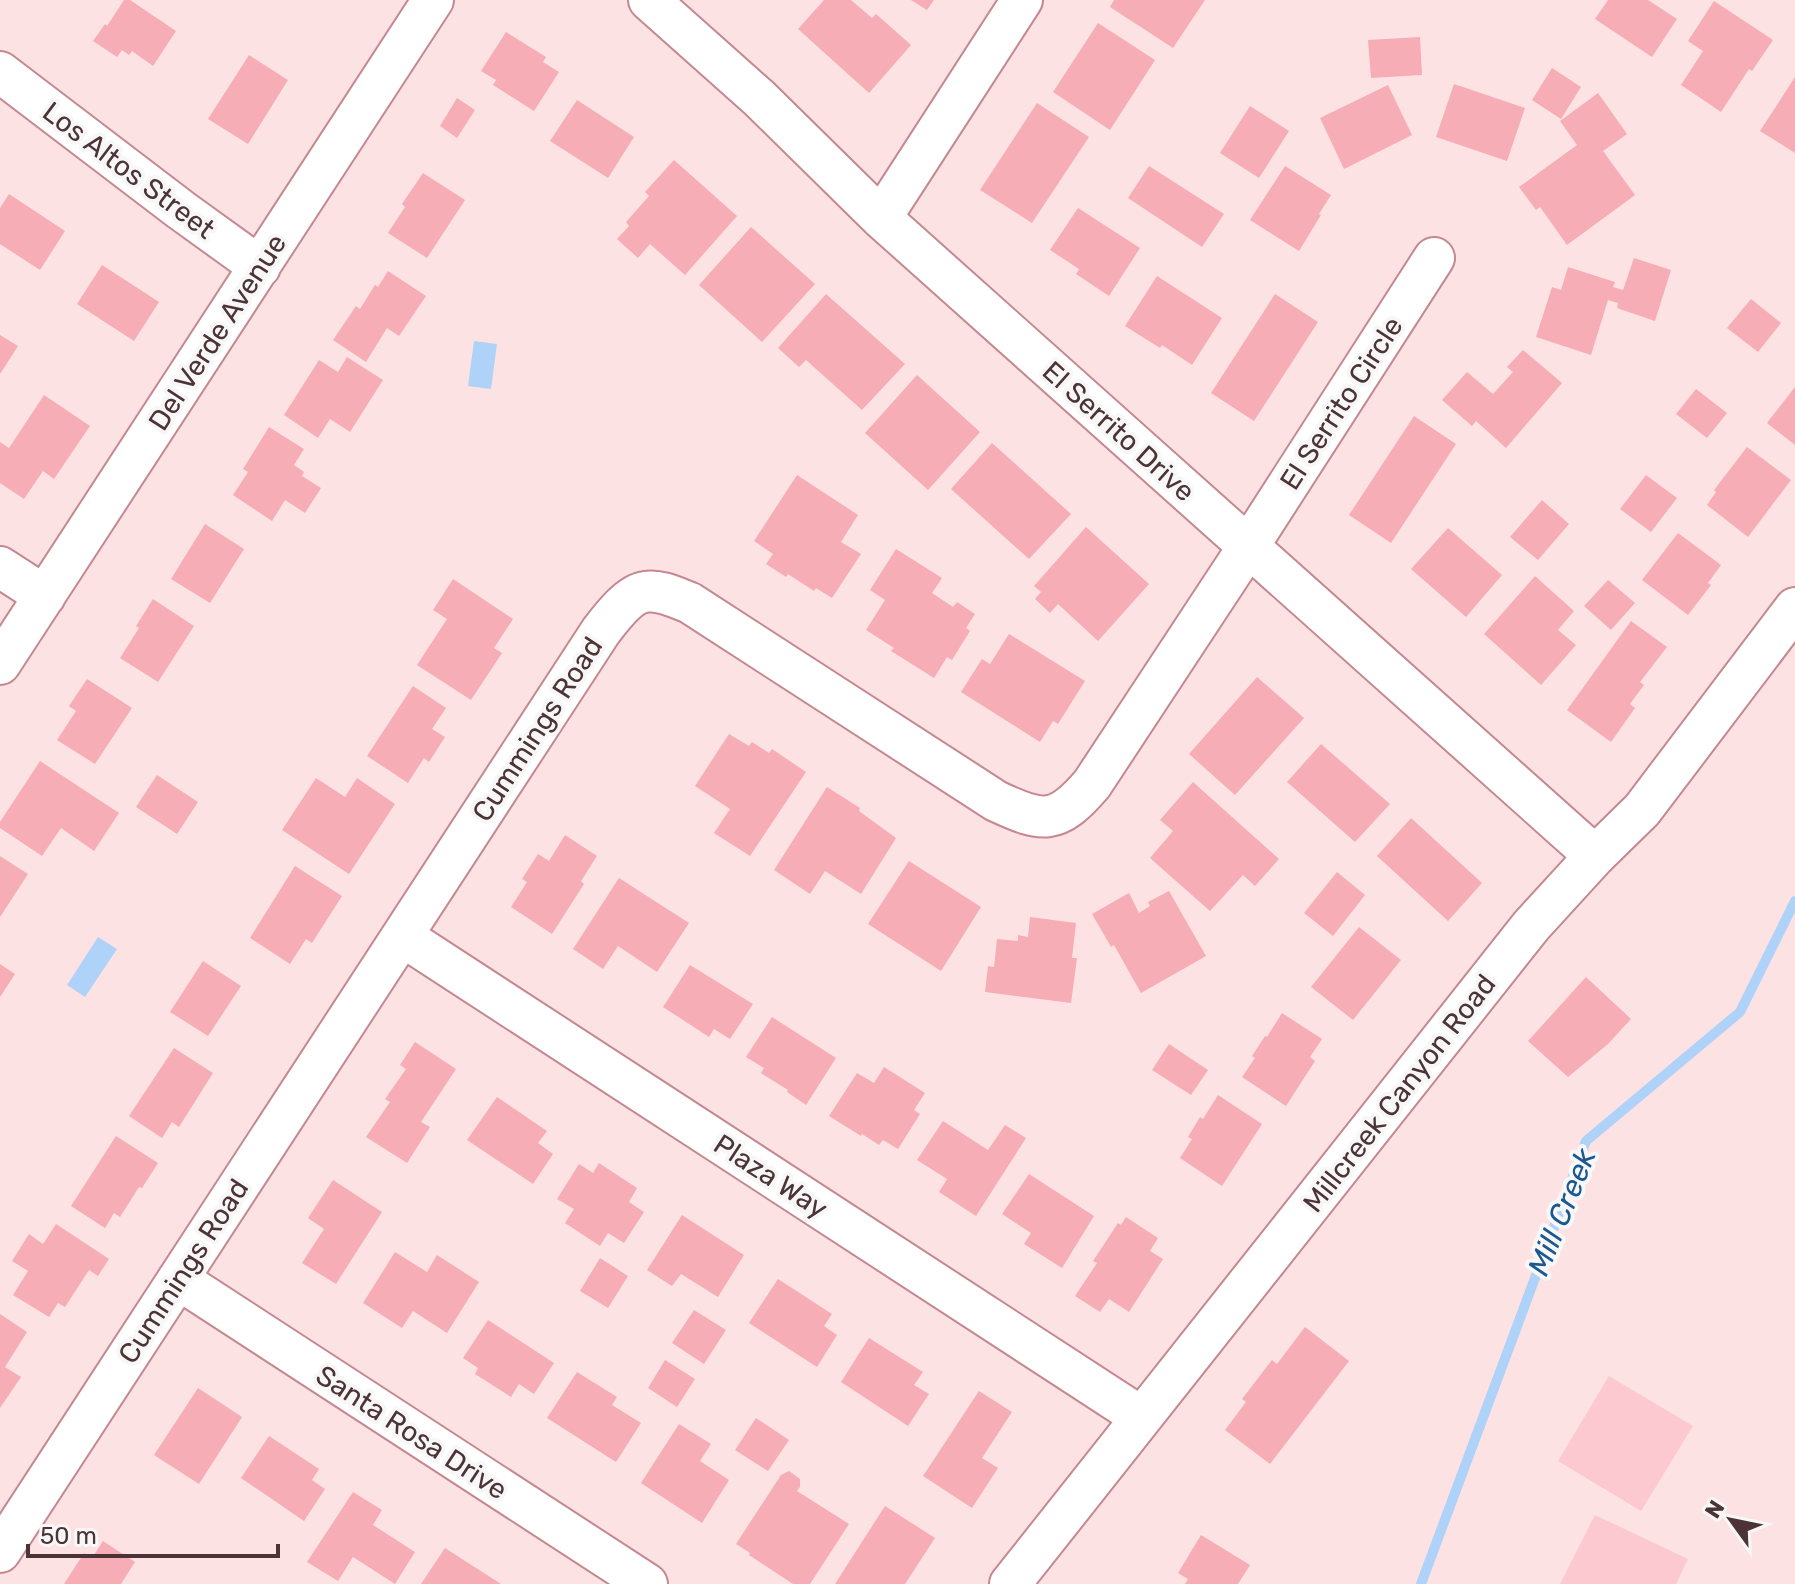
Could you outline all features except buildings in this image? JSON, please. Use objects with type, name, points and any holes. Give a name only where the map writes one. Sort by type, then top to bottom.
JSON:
[{"type":"street","name":"Del Verde Avenue","points":[[0,664],[433,0]]},
{"type":"street","name":"El Serrito Drive","points":[[649,0],[759,98],[881,218],[1595,856]]},
{"type":"street","points":[[881,218],[1022,0]]},
{"type":"street","name":"Los Altos Street","points":[[0,72],[260,267]]},
{"type":"street","name":"El Serrito Circle","points":[[1248,547],[1434,258]]},
{"type":"street","name":"Cummings Road","points":[[0,1552],[601,631],[628,601],[644,591],[690,603],[996,801],[1028,815],[1046,818],[1063,811],[1092,784],[1248,547]]},
{"type":"street","points":[[0,567],[45,596]]},
{"type":"street","name":"Millcreek Canyon Road","points":[[1010,1584],[1531,926],[1642,810],[1795,608]]},
{"type":"street","name":"Plaza Way","points":[[402,936],[1141,1417]]},
{"type":"street","name":"Santa Rosa Drive","points":[[178,1279],[647,1584]]},
{"type":"shaded area","points":[[1609,1376],[1693,1426],[1641,1511],[1558,1461]]},
{"type":"shaded area","points":[[1595,1515],[1688,1559],[1676,1584],[1560,1584]]},
{"type":"water","points":[[474,341],[497,344],[491,389],[468,386]]},
{"type":"water","points":[[98,937],[117,949],[85,997],[67,985]]},
{"type":"waterway","name":"Mill Creek","points":[[1421,1584],[1586,1141],[1740,1012],[1795,901]]}]
